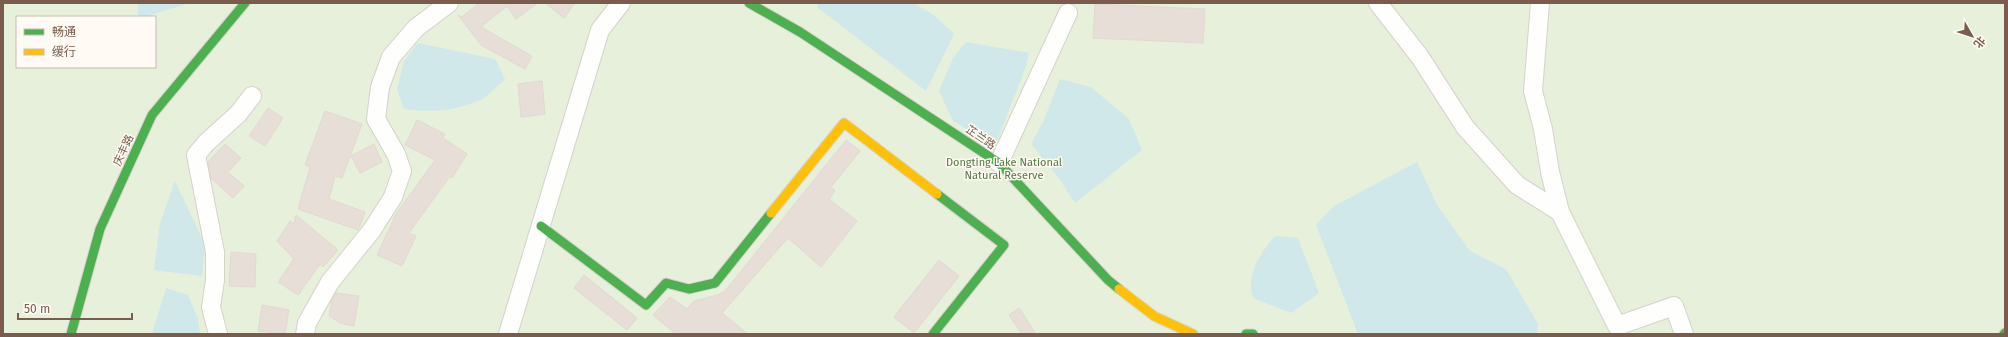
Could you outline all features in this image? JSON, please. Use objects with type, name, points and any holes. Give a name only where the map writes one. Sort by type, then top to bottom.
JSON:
[{"type":"street","name":"庆丰路","points":[[71,334],[100,229],[152,115],[245,3]]},
{"type":"street","points":[[305,334],[307,323],[330,282],[372,230],[393,197],[402,171],[396,154],[376,119],[380,87],[392,58],[416,28],[449,3]]},
{"type":"street","points":[[508,334],[600,30],[621,3]]},
{"type":"street","name":"芷兰路","points":[[749,3],[800,32],[999,163],[1108,280],[1154,316],[1193,334]]},
{"type":"street","points":[[1378,3],[1420,57],[1470,132],[1517,185],[1560,212]]},
{"type":"street","points":[[1540,3],[1533,91],[1543,129],[1550,172],[1560,212],[1617,326],[1674,306],[1684,334]]},
{"type":"street","points":[[999,163],[1068,13]]},
{"type":"street","points":[[218,334],[211,308],[215,280],[215,252],[196,155],[206,143],[238,114],[252,96]]},
{"type":"street","points":[[541,226],[646,305],[666,283],[689,289],[715,283],[844,123],[1004,246],[933,334]]},
{"type":"street","points":[[1246,334],[1252,334]]},
{"type":"green space","name":"Dongting Lake National Natural Reserve","points":[[3,3],[2005,3],[2005,334],[3,334]]},
{"type":"water","points":[[138,3],[190,3],[147,16],[138,16]]},
{"type":"water","points":[[819,3],[914,3],[935,16],[954,34],[926,91],[817,7]]},
{"type":"water","points":[[966,42],[1029,53],[1025,69],[995,146],[953,121],[939,91],[953,58]]},
{"type":"water","points":[[418,43],[495,59],[505,79],[484,98],[465,106],[435,111],[404,109],[397,89],[404,61]]},
{"type":"water","points":[[1060,79],[1091,87],[1129,119],[1142,150],[1075,203],[1058,177],[1031,144],[1043,122]]},
{"type":"water","points":[[1417,162],[1437,205],[1470,251],[1506,269],[1538,324],[1537,334],[1358,334],[1316,225],[1334,206]]},
{"type":"water","points":[[175,181],[205,245],[202,276],[154,270],[160,223]]},
{"type":"water","points":[[1275,236],[1298,238],[1319,293],[1291,313],[1253,298],[1251,289],[1251,281],[1256,264]]},
{"type":"water","points":[[166,288],[188,295],[198,319],[200,334],[152,334]]},
{"type":"building","points":[[479,3],[538,3],[516,19],[507,6],[481,27],[532,56],[525,69],[481,45],[458,15],[462,17]]},
{"type":"building","points":[[545,3],[575,3],[564,18]]},
{"type":"building","points":[[1095,4],[1205,9],[1203,43],[1093,38]]},
{"type":"building","points":[[542,81],[545,114],[521,117],[518,84]]},
{"type":"building","points":[[268,108],[283,118],[265,146],[249,136]]},
{"type":"building","points":[[325,111],[362,124],[342,178],[335,176],[329,199],[365,212],[358,230],[298,209],[310,167],[305,165]]},
{"type":"building","points":[[417,120],[445,134],[443,138],[467,154],[452,178],[450,176],[409,233],[416,236],[402,266],[377,255],[396,214],[435,160],[405,145]]},
{"type":"building","points":[[846,140],[860,151],[831,187],[835,191],[829,199],[857,221],[821,267],[788,238],[722,313],[748,334],[676,334],[653,315],[670,297],[687,309],[694,301],[718,295],[725,291]]},
{"type":"building","points":[[225,144],[241,158],[228,172],[244,186],[233,198],[211,178],[208,162]]},
{"type":"building","points":[[374,144],[382,162],[360,173],[351,156]]},
{"type":"building","points":[[296,215],[338,250],[323,267],[320,264],[298,295],[278,282],[294,259],[277,241],[290,221],[294,224]]},
{"type":"building","points":[[231,252],[256,254],[255,287],[229,286]]},
{"type":"building","points":[[939,260],[959,276],[914,333],[894,317]]},
{"type":"building","points":[[584,275],[637,318],[627,330],[574,288]]},
{"type":"building","points":[[336,293],[359,296],[354,326],[340,323],[329,316],[332,300]]},
{"type":"building","points":[[262,305],[289,310],[285,334],[258,331]]},
{"type":"building","points":[[1019,308],[1036,334],[1022,334],[1009,315]]},
{"type":"traffic: fast","points":[[71,334],[100,229],[152,115],[245,3]]},
{"type":"traffic: fast","points":[[749,3],[800,32],[999,163],[1108,280],[1119,289]]},
{"type":"traffic: fast","points":[[933,334],[1004,245],[937,194]]},
{"type":"traffic: fast","points":[[541,226],[646,305],[666,283],[689,289],[715,283],[771,213]]},
{"type":"traffic: fast","points":[[1246,334],[1253,334]]},
{"type":"traffic: slow","points":[[771,213],[844,123],[937,194]]},
{"type":"traffic: slow","points":[[1119,289],[1154,316],[1193,334]]}]
